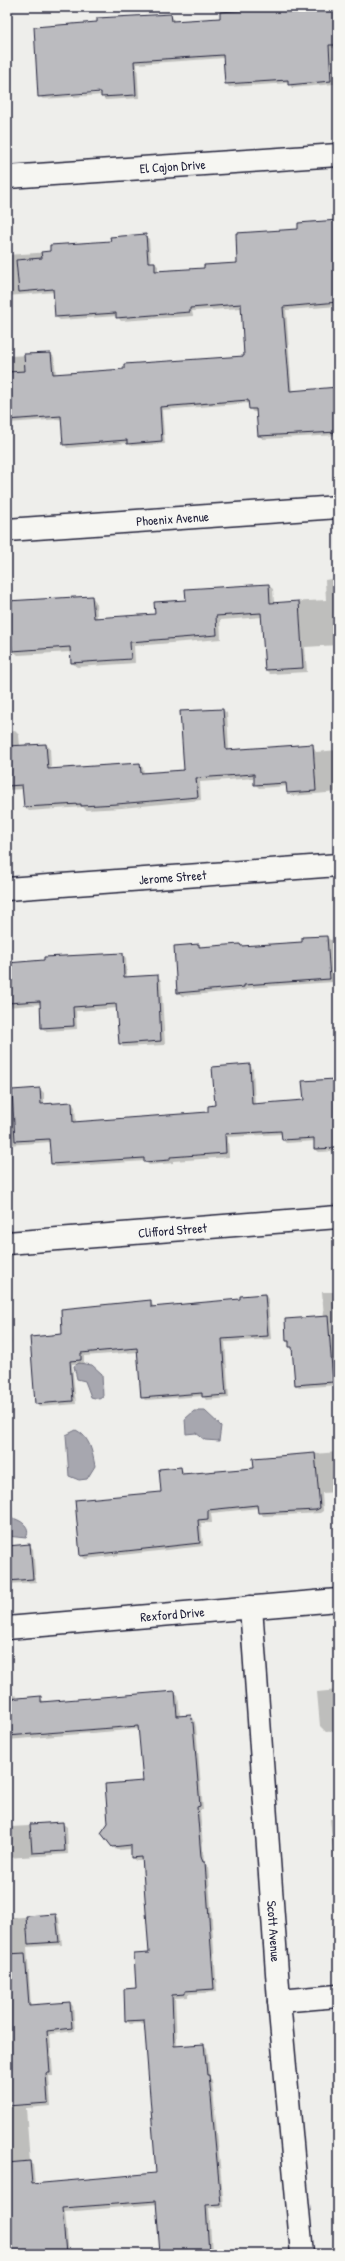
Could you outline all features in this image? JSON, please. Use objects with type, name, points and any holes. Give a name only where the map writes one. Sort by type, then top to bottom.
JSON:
[{"type":"street","name":"El Cajon Drive","points":[[7,177],[338,155]]},
{"type":"street","name":"Phoenix Avenue","points":[[7,530],[338,507]]},
{"type":"street","name":"Jerome Street","points":[[7,889],[338,865]]},
{"type":"street","name":"Clifford Street","points":[[7,1243],[338,1218]]},
{"type":"street","name":"Rexford Drive","points":[[7,1628],[338,1600]]},
{"type":"street","name":"Scott Avenue","points":[[251,1608],[279,2001],[302,2254]]},
{"type":"street","points":[[279,2001],[338,1996]]},
{"type":"shaded area","points":[[79,1363],[92,1365],[102,1374],[103,1397],[99,1399],[91,1397],[85,1381],[77,1379],[74,1366]]},
{"type":"shaded area","points":[[194,1411],[205,1411],[221,1426],[219,1441],[205,1440],[196,1433],[186,1434],[185,1419]]},
{"type":"shaded area","points":[[76,1430],[84,1436],[90,1445],[93,1455],[95,1466],[87,1479],[79,1480],[69,1476],[66,1435]]},
{"type":"shaded area","points":[[7,1517],[15,1519],[26,1526],[28,1533],[26,1538],[7,1536]]},
{"type":"building","points":[[290,7],[338,7],[338,45],[329,45],[331,81],[288,85],[288,80],[225,84],[223,55],[134,61],[136,95],[101,97],[101,92],[38,97],[34,27],[97,22],[97,18],[171,14],[172,21],[220,18],[220,12]]},
{"type":"building","points":[[338,220],[338,302],[283,307],[290,391],[338,387],[338,432],[258,436],[256,409],[249,409],[248,400],[160,407],[162,441],[127,444],[127,440],[63,445],[61,416],[7,420],[7,372],[25,371],[24,354],[51,353],[53,374],[124,369],[124,364],[244,356],[241,304],[190,308],[190,312],[116,318],[116,313],[55,317],[53,289],[19,292],[16,260],[42,258],[41,252],[50,251],[50,245],[111,241],[110,237],[146,234],[148,262],[155,262],[155,271],[204,268],[204,265],[237,263],[236,233],[298,229],[298,223]]},
{"type":"building","points":[[269,584],[270,603],[299,601],[303,668],[265,670],[261,613],[216,616],[217,635],[130,642],[131,659],[71,663],[70,647],[12,651],[11,639],[7,639],[7,601],[92,596],[94,618],[155,614],[154,602],[186,600],[185,589]]},
{"type":"building","points":[[223,709],[226,750],[313,744],[316,791],[287,793],[286,783],[254,785],[254,774],[196,778],[198,797],[117,804],[24,807],[22,785],[7,786],[7,746],[46,744],[48,769],[140,763],[141,773],[184,770],[180,711]]},
{"type":"building","points":[[327,936],[330,979],[244,985],[244,987],[177,993],[174,946],[199,944],[199,947],[240,944],[241,946],[302,942],[302,937]]},
{"type":"building","points":[[123,953],[124,977],[158,975],[161,1041],[119,1044],[116,1004],[73,1007],[74,1026],[41,1028],[40,1001],[7,1003],[7,963],[44,960],[44,957]]},
{"type":"building","points":[[250,1064],[252,1104],[304,1100],[302,1081],[335,1079],[336,1098],[338,1098],[338,1148],[314,1149],[314,1138],[282,1140],[281,1131],[225,1134],[226,1153],[170,1157],[170,1160],[144,1162],[144,1158],[51,1164],[49,1139],[15,1141],[12,1090],[40,1088],[41,1104],[72,1102],[73,1122],[208,1112],[208,1106],[215,1105],[212,1067]]},
{"type":"building","points":[[265,1294],[268,1336],[222,1339],[226,1395],[202,1397],[202,1393],[141,1398],[137,1348],[81,1353],[81,1360],[70,1361],[73,1401],[35,1404],[30,1337],[62,1334],[61,1309],[151,1300],[151,1307],[240,1299],[240,1296]]},
{"type":"building","points":[[328,1316],[333,1382],[295,1385],[292,1347],[289,1347],[289,1341],[286,1341],[285,1319]]},
{"type":"building","points":[[315,1453],[320,1508],[316,1510],[258,1513],[257,1505],[208,1510],[208,1519],[198,1520],[200,1543],[80,1556],[75,1500],[161,1492],[159,1469],[181,1467],[182,1474],[254,1468],[253,1458]]},
{"type":"building","points":[[30,1544],[33,1579],[7,1581],[7,1546]]},
{"type":"building","points":[[175,1691],[177,1716],[191,1715],[193,1723],[200,1806],[197,1807],[201,1857],[203,1862],[205,1862],[214,1989],[185,1991],[185,1994],[172,1995],[174,2046],[204,2044],[207,2075],[209,2075],[221,2204],[206,2205],[209,2254],[160,2254],[156,2201],[62,2208],[66,2254],[7,2254],[7,2163],[30,2161],[32,2184],[156,2173],[144,2020],[125,2021],[124,1989],[136,1988],[134,1954],[149,1953],[142,1857],[131,1858],[131,1845],[112,1847],[101,1833],[108,1823],[105,1784],[143,1781],[138,1726],[7,1736],[7,1699],[41,1696],[41,1702]]},
{"type":"building","points":[[63,1822],[65,1851],[32,1853],[30,1824]]},
{"type":"building","points":[[56,1914],[59,1942],[28,1944],[26,1916]]},
{"type":"building","points":[[25,1953],[29,2005],[70,2002],[72,2028],[47,2031],[50,2073],[46,2073],[48,2103],[7,2106],[7,1954]]}]
